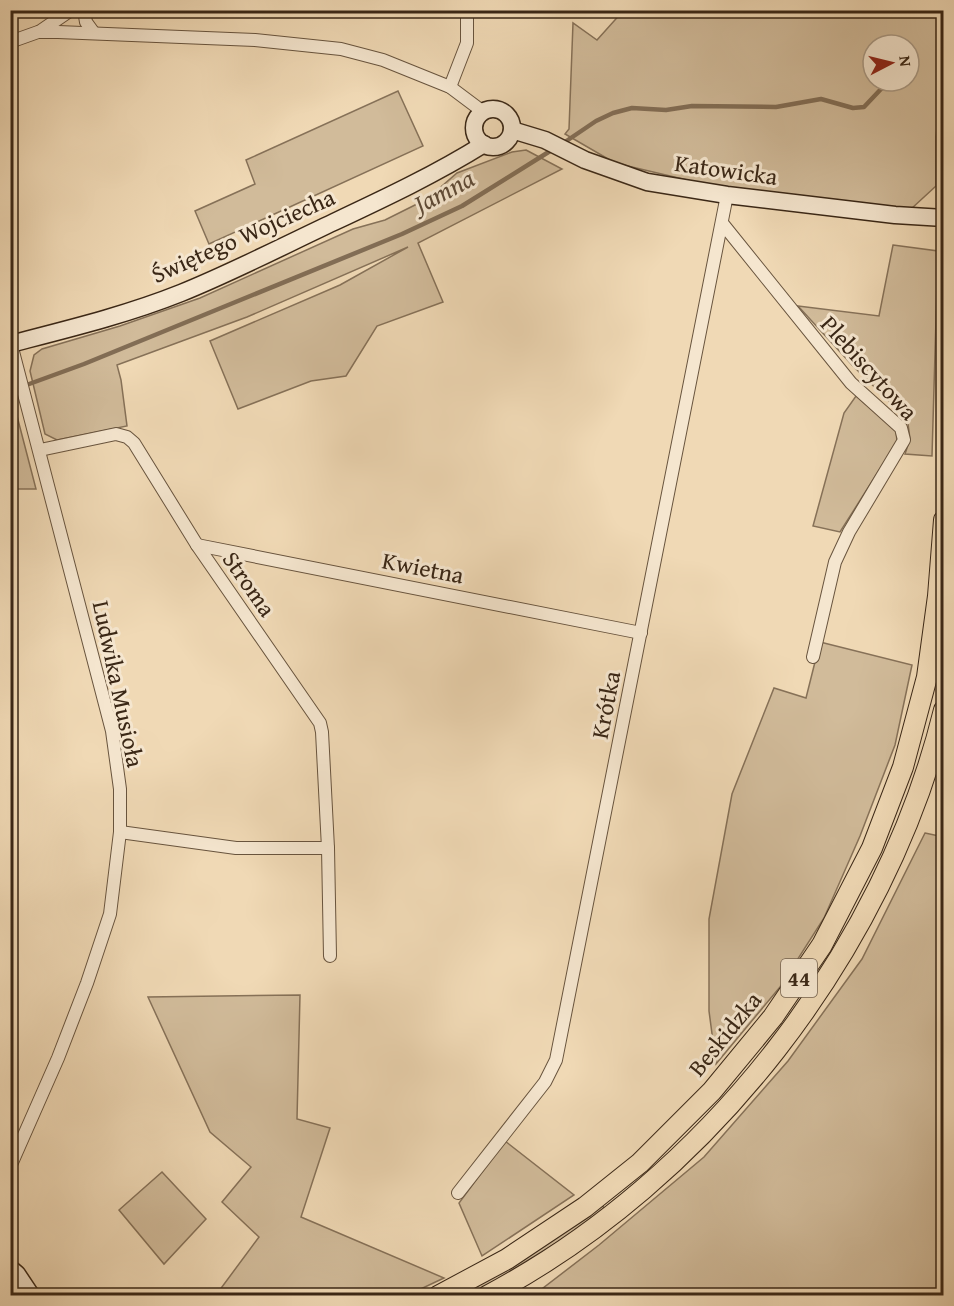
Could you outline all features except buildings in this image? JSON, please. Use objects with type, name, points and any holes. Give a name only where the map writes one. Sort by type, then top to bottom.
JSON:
[{"type":"main road","name":"Beskidzka","points":[[438,1296],[507,1259],[585,1207],[640,1163],[720,1082],[773,1017],[822,945],[872,848],[903,767],[927,677],[938,596],[944,520]]},
{"type":"main road","name":"Beskidzka","points":[[487,1296],[545,1262],[649,1186],[733,1103],[820,991],[863,916],[894,857],[921,788],[944,710]]},
{"type":"street","points":[[84,10],[86,22],[94,33]]},
{"type":"street","points":[[450,87],[467,43],[467,10]]},
{"type":"street","points":[[70,11],[70,23],[75,32]]},
{"type":"street","points":[[10,42],[38,32],[70,11]]},
{"type":"street","points":[[38,32],[255,40],[341,49],[382,60],[450,87],[483,111]]},
{"type":"street","points":[[493,109],[502,111],[512,121],[512,130],[502,145],[493,147],[484,144],[476,137],[474,131],[477,117],[483,111],[493,109]]},
{"type":"street","name":"Katowicka","points":[[512,130],[545,140],[585,160],[647,182],[727,195],[895,215],[944,218]]},
{"type":"street","name":"Świętego Wojciecha","points":[[11,344],[120,314],[180,293],[404,189],[484,144]]},
{"type":"street","name":"Krótka","points":[[458,1193],[545,1082],[556,1060],[727,195]]},
{"type":"street","name":"Plebiscytowa","points":[[723,223],[850,383],[901,428],[904,440],[849,532],[835,562],[813,657]]},
{"type":"street","name":"Ludwika Musioła","points":[[10,1167],[62,1047],[110,914],[120,832],[120,789],[112,731],[11,344]]},
{"type":"street","name":"Stroma","points":[[40,450],[116,434],[127,437],[134,443],[197,546],[320,723],[328,849],[330,956]]},
{"type":"street","name":"Kwietna","points":[[197,546],[641,633]]},
{"type":"street","points":[[120,832],[236,848],[328,849]]},
{"type":"street","points":[[10,1268],[32,1295]]},
{"type":"street","points":[[10,1284],[32,1295]]},
{"type":"shaded area","points":[[623,11],[943,11],[943,72],[936,137],[936,186],[911,209],[704,184],[615,163],[565,134],[569,129],[573,23],[597,40]]},
{"type":"shaded area","points":[[398,91],[423,146],[209,244],[195,211],[255,184],[246,160]]},
{"type":"shaded area","points":[[526,150],[562,169],[418,243],[443,302],[377,326],[346,376],[311,381],[238,409],[210,341],[340,285],[408,247],[247,317],[117,365],[127,426],[57,440],[45,434],[30,371],[34,355],[42,349],[120,326],[200,298],[353,229],[385,220],[427,199],[457,173],[512,152]]},
{"type":"shaded area","points":[[893,245],[938,251],[932,456],[905,454],[910,439],[908,424],[900,412],[853,366],[798,306],[879,316]]},
{"type":"shaded area","points":[[10,389],[36,489],[11,489]]},
{"type":"shaded area","points":[[856,396],[896,430],[897,442],[840,532],[813,526],[844,413]]},
{"type":"shaded area","points":[[820,642],[912,665],[895,745],[860,836],[824,918],[780,987],[716,1064],[709,1011],[709,919],[732,794],[774,688],[806,698]]},
{"type":"shaded area","points":[[925,833],[944,837],[943,1295],[534,1295],[599,1245],[704,1157],[788,1061],[862,959]]},
{"type":"shaded area","points":[[300,995],[297,1119],[330,1128],[301,1217],[444,1278],[408,1295],[216,1295],[259,1237],[222,1202],[251,1167],[210,1132],[148,997]]},
{"type":"shaded area","points":[[505,1141],[574,1195],[482,1256],[459,1203]]},
{"type":"shaded area","points":[[162,1172],[206,1219],[164,1264],[119,1210]]},
{"type":"shaded area","points":[[602,1203],[604,1209],[558,1242],[471,1295],[456,1296]]},
{"type":"waterway","name":"Jamna","points":[[562,144],[596,121],[632,108],[666,110],[692,106],[776,107],[821,99],[853,108],[864,107],[877,93]]},
{"type":"waterway","name":"Jamna","points":[[10,391],[84,364],[402,234],[462,206],[555,148]]}]
